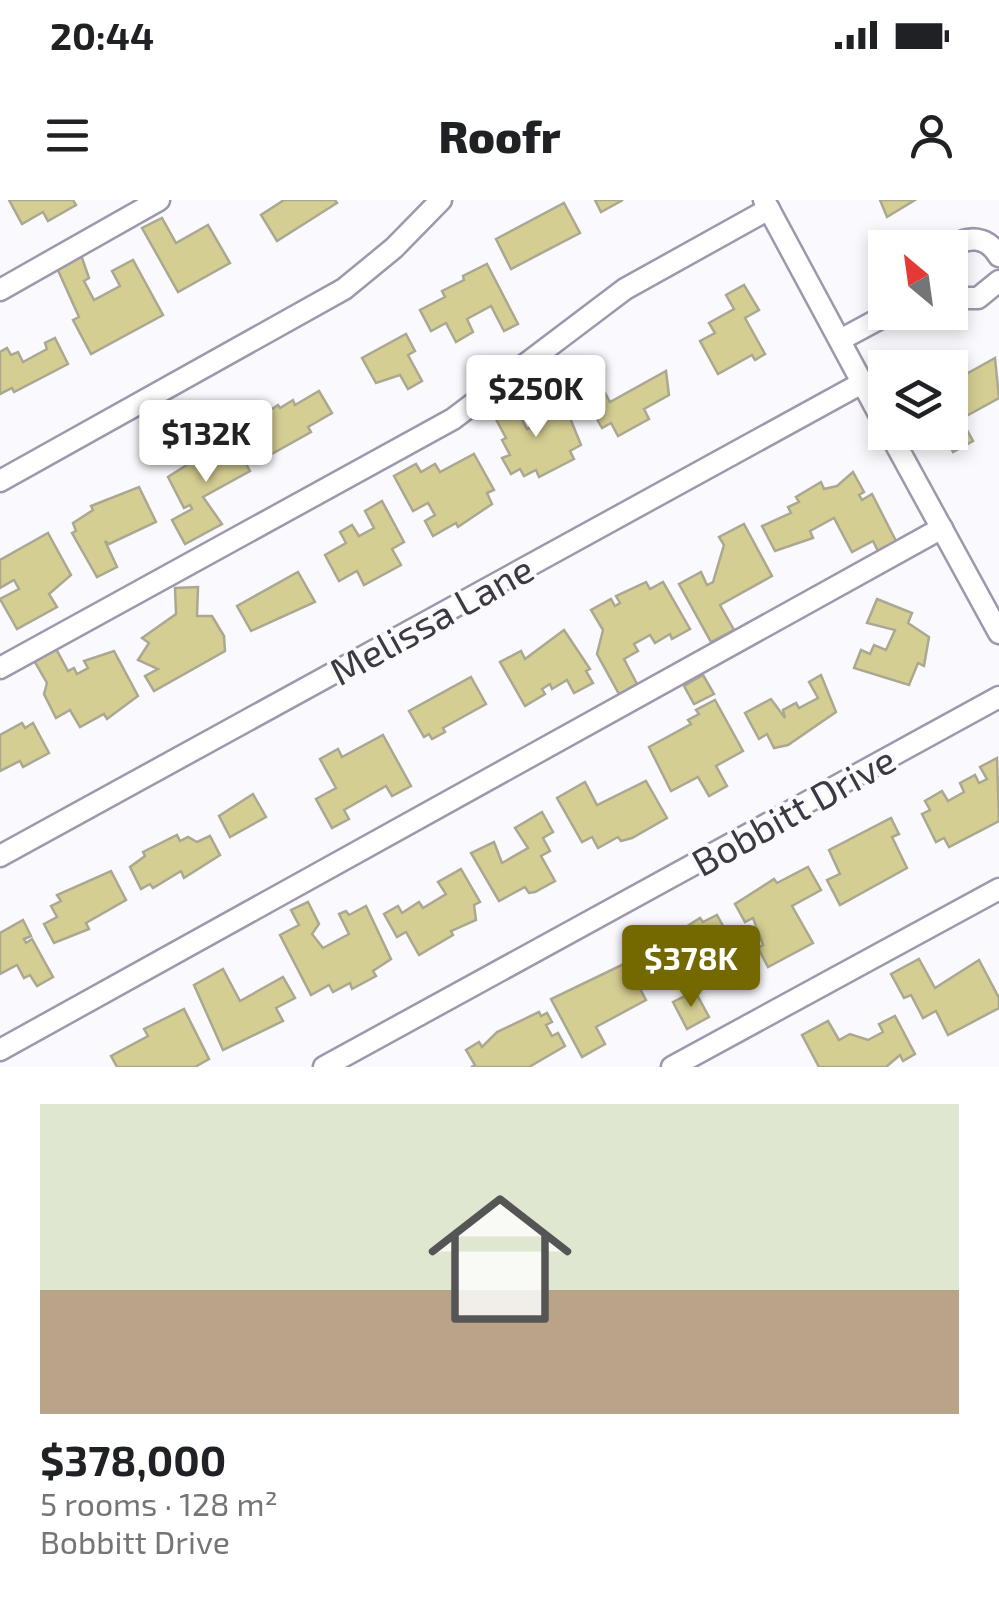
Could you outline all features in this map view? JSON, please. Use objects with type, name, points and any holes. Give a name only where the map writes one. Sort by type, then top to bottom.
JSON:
[{"type":"street","points":[[0,290],[159,200]]},
{"type":"street","points":[[0,481],[344,289],[394,248],[441,200]]},
{"type":"street","points":[[0,668],[452,419],[625,288],[766,204],[868,393]]},
{"type":"street","points":[[968,240],[984,241],[999,256]]},
{"type":"street","points":[[968,298],[978,298],[999,281]]},
{"type":"street","points":[[840,340],[868,325]]},
{"type":"street","name":"Melissa Lane","points":[[0,856],[862,382]]},
{"type":"street","points":[[899,450],[999,634]]},
{"type":"street","points":[[0,1050],[942,528]]},
{"type":"street","name":"Bobbitt Drive","points":[[324,1067],[999,697]]},
{"type":"street","points":[[672,1067],[999,889]]},
{"type":"building","points":[[9,200],[73,200],[76,205],[48,221],[43,212],[22,224]]},
{"type":"building","points":[[284,200],[337,203],[277,241],[261,215]]},
{"type":"building","points":[[595,200],[623,200],[601,212]]},
{"type":"building","points":[[880,200],[915,200],[887,217]]},
{"type":"building","points":[[564,203],[580,233],[511,269],[496,239]]},
{"type":"building","points":[[162,218],[176,243],[208,225],[230,263],[178,292],[142,228]]},
{"type":"building","points":[[81,255],[89,278],[84,281],[94,300],[120,286],[112,271],[133,260],[163,315],[91,354],[73,320],[79,317],[57,268]]},
{"type":"building","points":[[487,264],[518,324],[504,331],[491,306],[467,319],[473,332],[456,342],[446,323],[431,331],[420,310],[445,297],[442,291],[464,280],[463,276]]},
{"type":"building","points":[[744,285],[759,310],[745,318],[765,354],[755,360],[752,355],[718,374],[700,341],[715,333],[709,323],[734,309],[726,295]]},
{"type":"building","points":[[406,334],[415,351],[408,355],[422,381],[408,389],[400,375],[376,383],[362,358]]},
{"type":"building","points":[[55,338],[68,364],[14,392],[12,388],[0,394],[0,352],[7,348],[11,355],[18,352],[23,362],[47,349],[45,343]]},
{"type":"building","points":[[995,358],[999,398],[968,415],[968,373]]},
{"type":"building","points":[[666,371],[669,395],[644,409],[649,419],[618,436],[611,423],[602,428],[588,403],[605,393],[610,402]]},
{"type":"building","points":[[319,391],[332,413],[308,427],[311,432],[268,456],[250,424],[278,405],[280,408],[293,400],[295,405]]},
{"type":"building","points":[[510,397],[527,429],[566,408],[581,445],[570,451],[574,459],[539,477],[536,470],[524,476],[520,469],[511,474],[502,458],[510,455],[502,440],[506,438],[490,408]]},
{"type":"building","points":[[229,433],[250,471],[203,497],[222,524],[185,544],[172,520],[192,509],[190,505],[184,508],[168,477],[204,454],[201,448]]},
{"type":"building","points":[[474,454],[494,490],[487,493],[492,504],[458,527],[456,523],[433,536],[425,521],[435,515],[428,503],[413,511],[394,476],[416,464],[421,472],[435,464],[440,472]]},
{"type":"building","points":[[853,472],[864,492],[859,495],[862,500],[872,494],[897,543],[879,553],[873,541],[852,552],[834,518],[810,531],[813,538],[775,551],[762,526],[791,513],[788,507],[799,502],[796,497],[821,482],[824,489],[837,486]]},
{"type":"building","points":[[139,487],[156,522],[109,544],[105,541],[117,567],[97,577],[72,533],[76,531],[73,523],[93,510],[91,506]]},
{"type":"building","points":[[382,501],[404,542],[392,549],[401,565],[364,585],[357,571],[339,581],[325,555],[346,543],[340,532],[352,525],[359,536],[374,528],[365,511]]},
{"type":"building","points":[[744,524],[772,576],[720,605],[734,630],[711,642],[679,584],[701,572],[707,585],[713,582],[724,545],[719,537]]},
{"type":"building","points":[[48,533],[71,575],[49,594],[57,607],[17,629],[0,599],[19,589],[14,580],[0,588],[0,560]]},
{"type":"building","points":[[298,572],[315,602],[251,631],[237,606]]},
{"type":"building","points":[[646,582],[650,589],[663,582],[690,629],[672,639],[670,634],[655,643],[650,635],[634,644],[638,651],[624,659],[637,684],[619,694],[597,654],[603,630],[591,610],[611,599],[615,606],[620,603],[616,596]]},
{"type":"building","points":[[198,587],[197,616],[212,616],[224,636],[225,651],[154,691],[145,676],[158,669],[138,660],[149,643],[142,638],[176,614],[175,588]]},
{"type":"building","points":[[877,599],[912,613],[908,623],[929,637],[924,666],[918,663],[909,685],[854,668],[861,650],[870,654],[874,645],[886,650],[895,630],[867,623]]},
{"type":"building","points":[[564,630],[590,669],[586,671],[593,683],[574,693],[567,680],[552,689],[550,684],[542,689],[545,694],[525,706],[500,662],[521,651],[525,659]]},
{"type":"building","points":[[54,645],[68,671],[74,668],[77,674],[88,668],[84,661],[114,651],[138,696],[107,719],[104,714],[80,727],[70,710],[56,718],[44,694],[47,683],[32,657]]},
{"type":"building","points":[[703,675],[714,694],[694,704],[684,686]]},
{"type":"building","points":[[821,675],[836,712],[788,745],[774,748],[767,734],[759,739],[745,713],[771,699],[785,718],[783,710],[796,703],[799,708],[818,698],[809,682]]},
{"type":"building","points":[[471,677],[486,704],[443,728],[445,732],[432,739],[429,734],[424,737],[409,711]]},
{"type":"building","points":[[715,700],[743,751],[716,766],[727,786],[709,796],[698,777],[671,791],[649,747],[691,724],[688,720],[699,714],[696,710]]},
{"type":"building","points":[[22,723],[25,728],[33,723],[49,753],[23,767],[20,761],[0,771],[0,735]]},
{"type":"building","points":[[383,735],[411,786],[392,796],[386,786],[344,810],[349,819],[332,828],[316,799],[336,788],[320,759],[338,749],[342,757]]},
{"type":"building","points":[[997,758],[999,821],[949,847],[944,838],[936,842],[922,814],[930,810],[925,801],[942,791],[948,801],[964,792],[960,783],[975,775],[979,783],[987,779],[980,767]]},
{"type":"building","points":[[646,781],[667,818],[632,838],[621,841],[618,837],[598,848],[592,837],[582,842],[557,798],[585,782],[597,805]]},
{"type":"building","points":[[253,794],[266,817],[230,837],[219,816]]},
{"type":"building","points":[[542,812],[553,832],[543,838],[550,851],[541,856],[555,881],[535,892],[529,893],[525,887],[499,901],[471,853],[494,842],[502,863],[528,848],[515,828]]},
{"type":"building","points":[[891,818],[899,834],[892,837],[907,868],[840,905],[827,880],[840,874],[829,850]]},
{"type":"building","points":[[177,835],[180,841],[188,837],[197,842],[210,836],[220,855],[184,878],[181,871],[153,888],[150,884],[141,889],[130,867],[145,856],[143,852]]},
{"type":"building","points":[[808,867],[821,890],[792,906],[813,943],[768,967],[758,948],[763,945],[753,918],[745,922],[735,904],[774,879],[777,883]]},
{"type":"building","points":[[461,869],[480,902],[474,905],[476,920],[451,931],[453,935],[419,955],[406,932],[397,937],[384,914],[398,906],[402,913],[419,902],[423,908],[446,894],[438,882]]},
{"type":"building","points":[[111,871],[126,900],[86,923],[89,929],[54,943],[44,924],[57,917],[51,906],[61,901],[57,895]]},
{"type":"building","points":[[308,902],[319,924],[312,934],[323,948],[349,934],[339,914],[346,911],[349,915],[366,906],[391,959],[373,971],[376,976],[352,989],[350,983],[333,992],[329,985],[311,995],[280,935],[299,925],[291,910]]},
{"type":"building","points":[[717,915],[746,967],[724,979],[714,961],[700,969],[706,980],[691,988],[683,973],[661,985],[644,954],[700,918],[703,922]]},
{"type":"building","points":[[23,920],[31,936],[24,939],[26,943],[32,939],[53,977],[37,986],[30,975],[24,978],[17,965],[0,974],[0,933]]},
{"type":"building","points":[[919,959],[935,988],[979,960],[999,998],[999,1008],[948,1035],[936,1011],[923,1018],[911,995],[904,998],[891,974]]},
{"type":"building","points":[[626,963],[646,1000],[596,1027],[605,1044],[582,1057],[551,999]]},
{"type":"building","points":[[223,969],[240,1001],[283,977],[295,998],[276,1008],[283,1021],[223,1050],[194,985]]},
{"type":"building","points":[[695,991],[709,1017],[687,1029],[673,1002]]},
{"type":"building","points":[[184,1009],[209,1059],[195,1067],[117,1067],[111,1056],[148,1036],[144,1029]]},
{"type":"building","points":[[539,1012],[541,1016],[547,1013],[552,1022],[546,1025],[552,1036],[558,1033],[565,1046],[529,1067],[471,1067],[475,1065],[466,1050],[479,1042],[482,1047],[497,1032]]},
{"type":"building","points":[[895,1016],[915,1054],[903,1061],[900,1055],[886,1067],[819,1067],[802,1035],[828,1021],[839,1040],[850,1034],[868,1040],[883,1032],[879,1024]]}]
